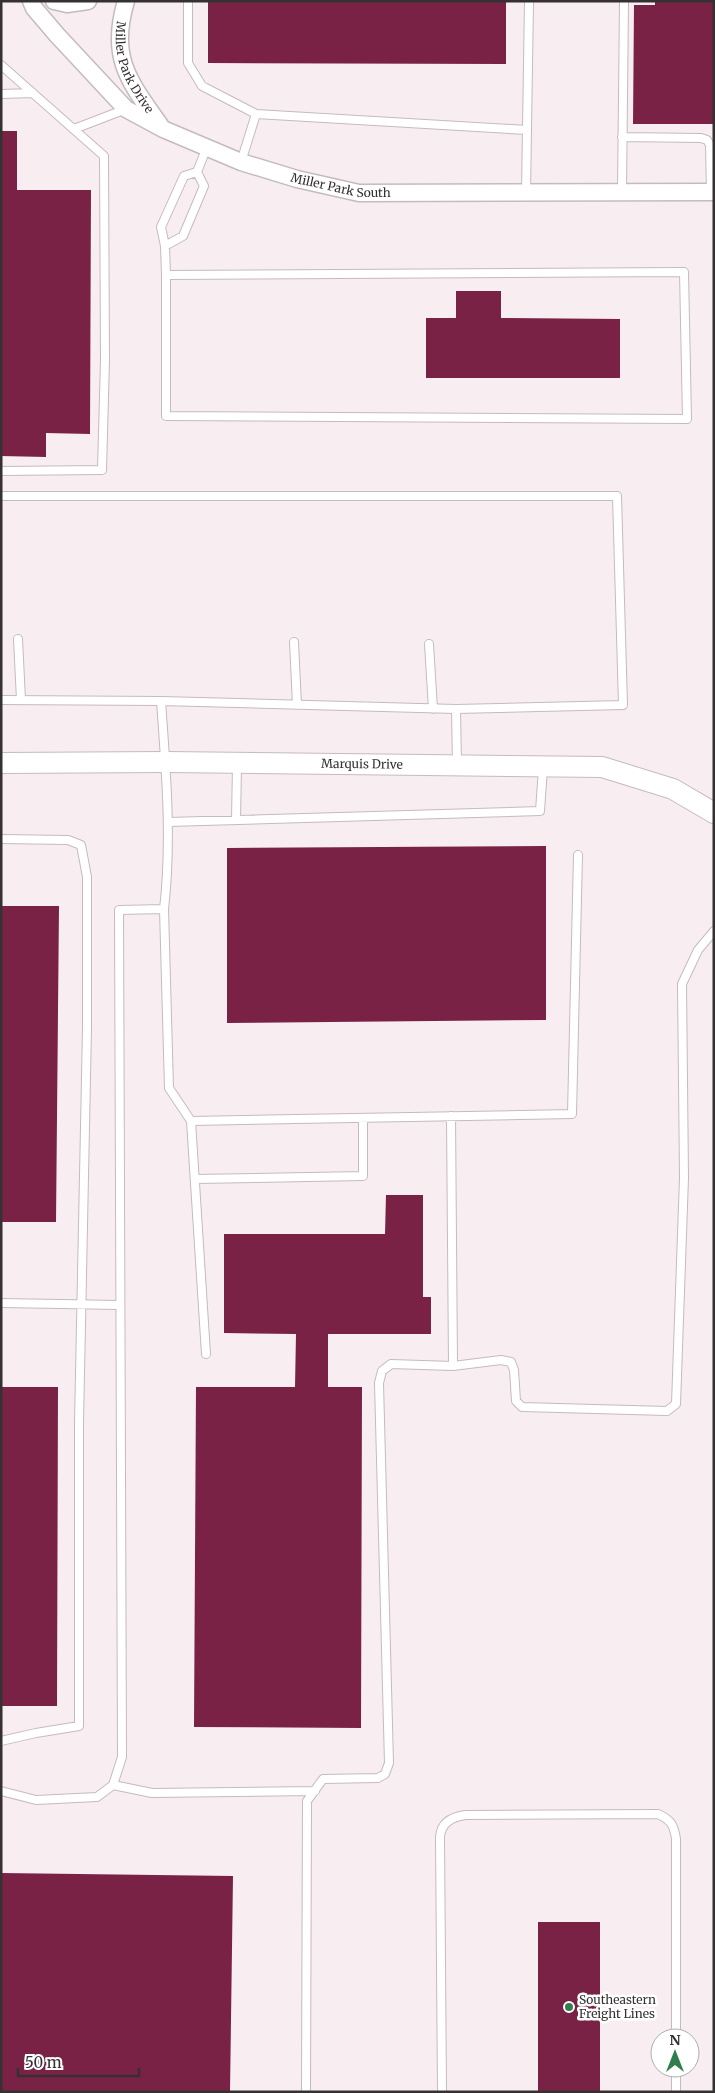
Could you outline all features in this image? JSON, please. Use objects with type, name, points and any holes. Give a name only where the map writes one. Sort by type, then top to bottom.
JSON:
[{"type":"street","name":"Miller Park South","points":[[31,1],[34,8],[57,35],[126,109],[163,129],[241,162],[297,179],[359,193],[712,192]]},
{"type":"street","points":[[54,1],[67,4],[88,1]]},
{"type":"street","name":"Miller Park Drive","points":[[126,1],[121,37],[121,61],[132,85],[163,129]]},
{"type":"street","name":"Marquis Drive","points":[[1,763],[237,762],[602,767],[673,790],[714,813]]},
{"type":"lane","points":[[188,1],[188,63],[202,86],[256,114],[527,130]]},
{"type":"lane","points":[[526,193],[529,1]]},
{"type":"lane","points":[[622,193],[624,1]]},
{"type":"lane","points":[[1,65],[104,156],[105,360],[102,470],[1,471]]},
{"type":"lane","points":[[1,94],[33,93]]},
{"type":"lane","points":[[74,129],[126,109]]},
{"type":"lane","points":[[241,162],[256,114]]},
{"type":"lane","points":[[622,138],[701,138],[707,140],[710,145],[712,192]]},
{"type":"lane","points":[[166,246],[183,236],[204,186],[197,172],[207,147]]},
{"type":"lane","points":[[166,275],[684,272],[687,419],[166,416],[166,275],[166,246],[161,227],[184,176],[197,172]]},
{"type":"lane","points":[[1,496],[617,496],[623,705],[433,709],[161,701],[1,700]]},
{"type":"lane","points":[[18,640],[21,700]]},
{"type":"lane","points":[[294,642],[298,705]]},
{"type":"lane","points":[[429,644],[433,709]]},
{"type":"lane","points":[[161,701],[166,762],[169,861],[164,910],[169,1088],[191,1121],[206,1354]]},
{"type":"lane","points":[[456,709],[457,765]]},
{"type":"lane","points":[[236,820],[237,762]]},
{"type":"lane","points":[[168,822],[540,810],[543,765]]},
{"type":"lane","points":[[1,839],[68,840],[81,845],[87,876],[87,1028],[79,1423],[79,1726],[1,1741]]},
{"type":"lane","points":[[191,1121],[572,1114],[578,855]]},
{"type":"lane","points":[[1,1791],[36,1800],[97,1797],[112,1785],[122,1758],[119,910],[164,910]]},
{"type":"lane","points":[[306,2092],[307,1801],[323,1779],[378,1778],[385,1774],[389,1763],[379,1383],[382,1372],[392,1364],[453,1366],[501,1360],[511,1362],[514,1370],[516,1401],[522,1407],[667,1411],[676,1404],[684,1178],[682,984],[698,950],[714,931]]},
{"type":"lane","points":[[451,1116],[453,1366]]},
{"type":"lane","points":[[195,1179],[363,1176],[363,1118]]},
{"type":"lane","points":[[1,1303],[120,1305]]},
{"type":"lane","points":[[112,1785],[152,1793],[315,1791]]},
{"type":"lane","points":[[442,2092],[440,1838],[441,1830],[454,1817],[465,1815],[658,1814],[669,1819],[674,1826],[676,1839],[676,2028]]},
{"type":"lane","points":[[676,2078],[676,2092]]},
{"type":"building","points":[[208,1],[506,1],[506,64],[208,63]]},
{"type":"building","points":[[655,1],[714,1],[714,124],[633,124],[634,5],[655,5]]},
{"type":"building","points":[[1,131],[17,131],[17,190],[91,190],[90,434],[46,433],[46,457],[1,456]]},
{"type":"building","points":[[456,291],[501,291],[501,318],[620,319],[620,378],[426,378],[426,318],[456,318]]},
{"type":"building","points":[[546,846],[546,1020],[227,1023],[227,848]]},
{"type":"building","points":[[1,906],[59,906],[56,1222],[1,1222]]},
{"type":"building","points":[[386,1195],[423,1195],[423,1297],[431,1297],[431,1334],[328,1334],[328,1387],[362,1387],[361,1728],[194,1727],[196,1387],[295,1387],[296,1334],[224,1333],[224,1234],[385,1234]]},
{"type":"building","points":[[1,1387],[58,1387],[57,1706],[1,1706]]},
{"type":"building","points":[[1,1873],[233,1876],[230,2092],[1,2092]]},
{"type":"building","name":"Southeastern Freight Lines","points":[[538,1922],[600,1922],[600,2092],[538,2092]]},
{"type":"place","name":"Southeastern Freight Lines","points":[[569,2007]]}]
